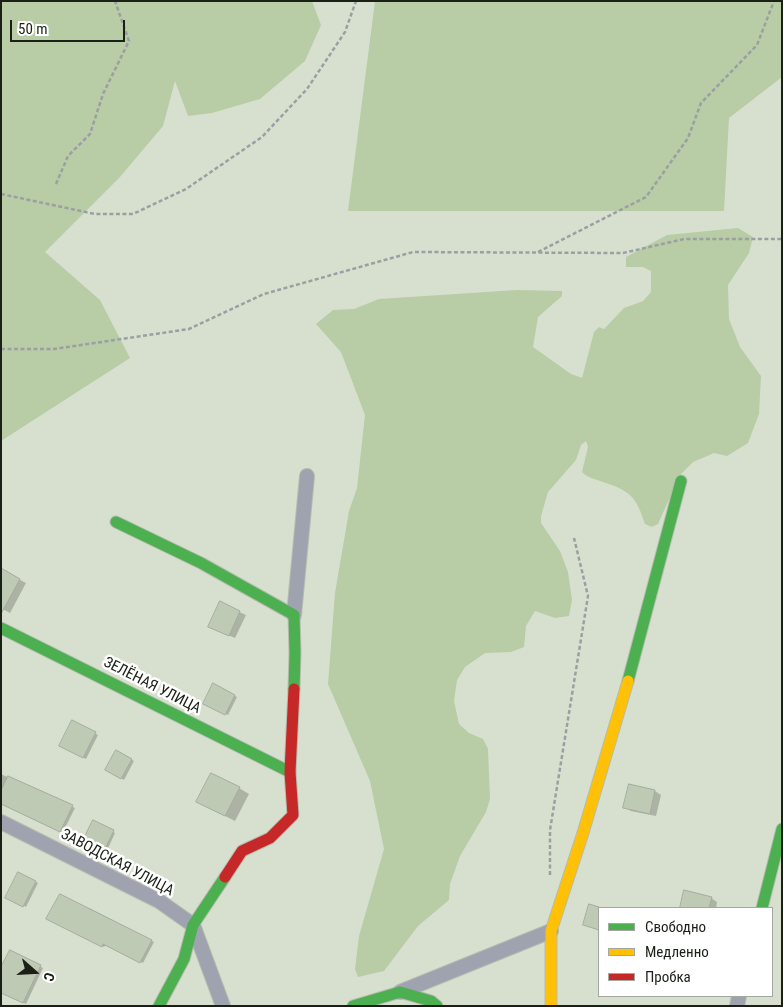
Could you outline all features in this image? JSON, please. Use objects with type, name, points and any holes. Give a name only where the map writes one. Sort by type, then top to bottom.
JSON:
[{"type":"street","points":[[159,1006],[184,959],[193,925],[242,851],[270,838],[293,814],[290,772],[295,652],[294,615],[307,476]]},
{"type":"street","points":[[551,1006],[551,931],[624,697],[681,481]]},
{"type":"street","points":[[116,522],[202,563],[294,615]]},
{"type":"street","name":"ЗЕЛЁНАЯ УЛИЦА","points":[[1,628],[290,772]]},
{"type":"street","name":"ЗАВОДСКАЯ УЛИЦА","points":[[1,822],[159,901],[193,925]]},
{"type":"street","points":[[762,907],[782,829]]},
{"type":"street","points":[[193,925],[222,1006]]},
{"type":"street","points":[[352,1006],[400,992],[551,931]]},
{"type":"street","points":[[400,992],[431,1002],[437,1006]]},
{"type":"path","points":[[56,184],[68,156],[90,134],[103,94],[129,41],[115,1]]},
{"type":"path","points":[[1,194],[94,214],[133,214],[186,189],[262,137],[307,88],[345,32],[356,1]]},
{"type":"path","points":[[536,253],[646,197],[688,138],[701,103],[757,45],[774,1]]},
{"type":"path","points":[[1,349],[54,349],[190,329],[264,294],[413,252],[623,253],[684,239],[782,238]]},
{"type":"path","points":[[550,876],[550,830],[588,596],[574,538]]},
{"type":"green space","points":[[1,1],[312,1],[321,25],[305,61],[260,99],[212,113],[188,116],[175,81],[163,126],[120,177],[45,252],[100,300],[130,358],[1,441]]},
{"type":"green space","points":[[375,1],[782,1],[782,77],[729,118],[724,211],[348,211]]},
{"type":"green space","points":[[738,228],[753,237],[749,253],[728,285],[729,319],[740,347],[761,376],[759,414],[748,443],[727,456],[714,453],[693,462],[680,475],[658,524],[652,527],[645,524],[639,507],[626,492],[589,477],[582,472],[588,447],[586,441],[581,445],[576,460],[548,492],[541,516],[541,523],[560,551],[568,572],[572,600],[569,616],[555,618],[535,611],[526,626],[524,647],[511,652],[485,653],[465,667],[457,680],[454,701],[459,724],[469,733],[483,739],[488,749],[490,799],[486,812],[460,856],[450,884],[449,900],[418,926],[384,971],[358,977],[355,969],[359,936],[384,849],[370,781],[328,684],[335,593],[349,511],[357,488],[365,415],[341,352],[316,324],[333,310],[354,309],[379,299],[517,290],[562,291],[562,296],[538,317],[533,347],[571,374],[582,378],[594,332],[599,327],[604,329],[624,308],[643,301],[651,292],[651,271],[643,267],[626,267],[626,257],[667,235]]},
{"type":"building","points":[[1,568],[20,579],[1,614]]},
{"type":"building","points":[[220,601],[240,611],[229,636],[208,627]]},
{"type":"building","points":[[213,683],[235,695],[225,715],[203,704]]},
{"type":"building","points":[[72,720],[96,732],[83,758],[59,746]]},
{"type":"building","points":[[116,750],[132,759],[121,779],[105,770]]},
{"type":"building","points":[[211,773],[240,787],[225,816],[196,802]]},
{"type":"building","points":[[8,776],[73,805],[60,832],[1,804],[1,791]]},
{"type":"building","points":[[629,784],[655,790],[650,814],[623,808]]},
{"type":"building","points":[[93,820],[114,830],[102,855],[81,845]]},
{"type":"building","points":[[18,872],[36,881],[23,907],[5,898]]},
{"type":"building","points":[[684,890],[712,897],[709,907],[680,907]]},
{"type":"building","points":[[60,894],[152,940],[140,963],[103,944],[102,947],[46,919]]},
{"type":"building","points":[[589,904],[599,907],[598,930],[583,925]]},
{"type":"building","points":[[10,950],[41,965],[23,1003],[1,993],[1,967]]},
{"type":"traffic: fast","points":[[628,681],[681,481]]},
{"type":"traffic: fast","points":[[116,522],[201,563],[294,615],[294,689]]},
{"type":"traffic: fast","points":[[1,628],[290,772]]},
{"type":"traffic: fast","points":[[762,907],[782,829]]},
{"type":"traffic: fast","points":[[159,1006],[184,959],[193,925],[225,877]]},
{"type":"traffic: fast","points":[[353,1006],[400,992],[431,1001],[437,1006]]},
{"type":"traffic: slow","points":[[551,1006],[551,931],[583,833],[628,681]]},
{"type":"traffic: jam","points":[[225,877],[242,851],[270,838],[293,815],[290,772],[294,689]]}]
